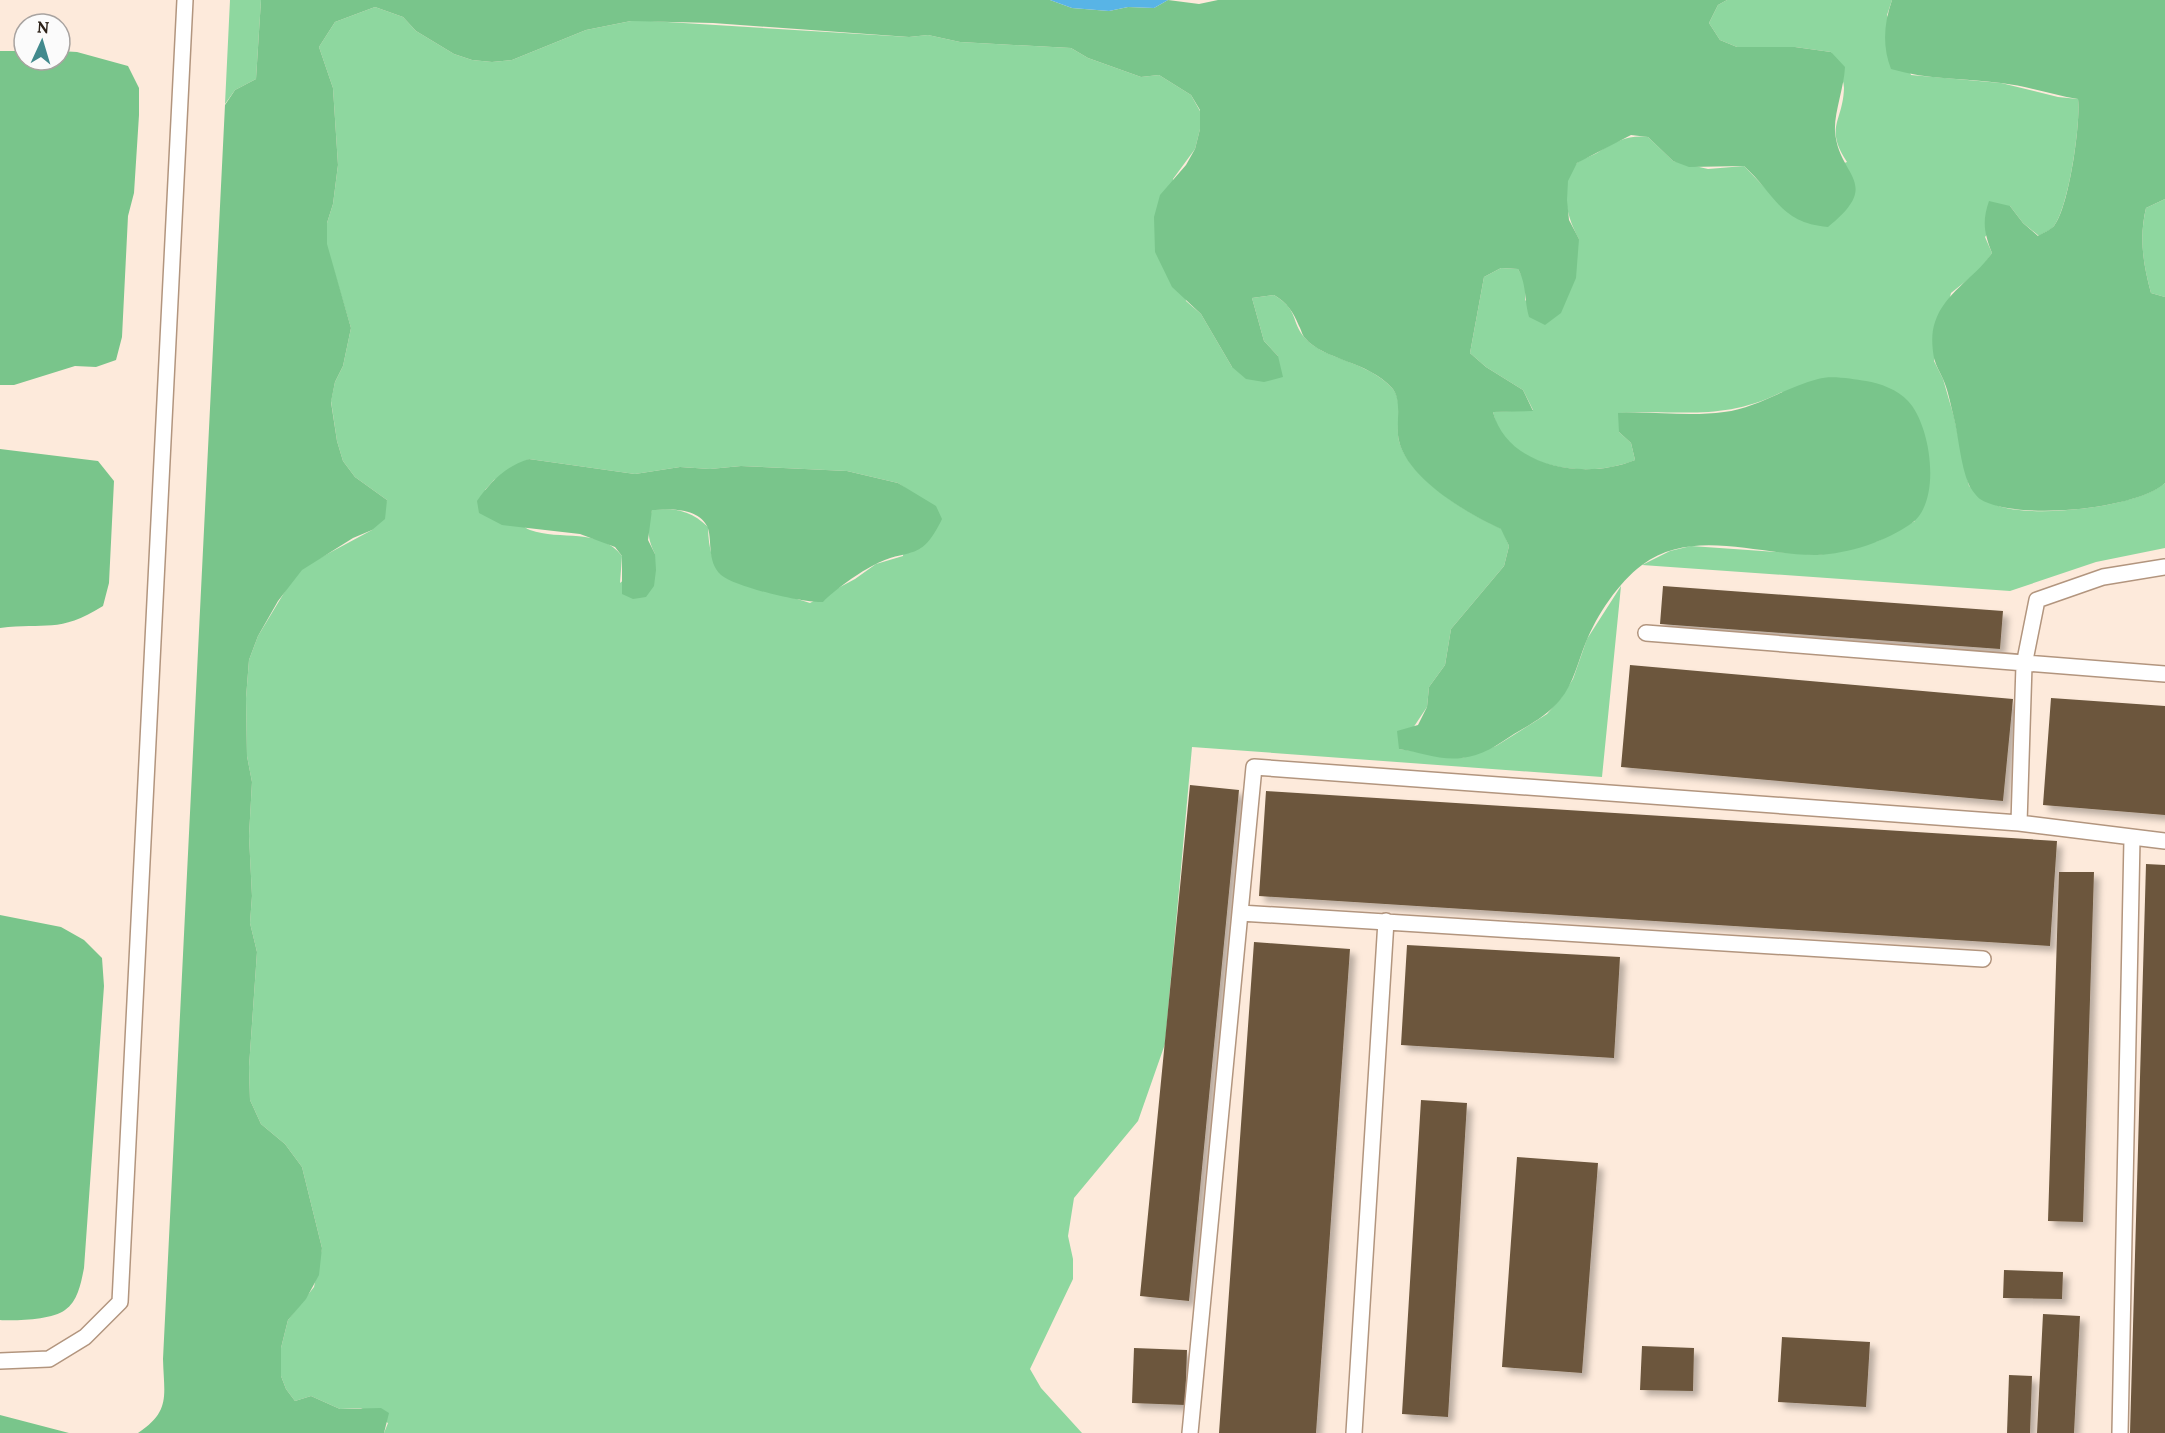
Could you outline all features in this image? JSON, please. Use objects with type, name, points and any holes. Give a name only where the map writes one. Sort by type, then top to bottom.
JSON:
[{"type":"lane","points":[[0,1361],[49,1359],[85,1337],[120,1302],[185,0]]},
{"type":"lane","points":[[2019,823],[2024,665],[2037,600],[2103,577],[2165,567]]},
{"type":"lane","points":[[1646,633],[2024,665],[2165,674]]},
{"type":"lane","points":[[1190,1433],[1254,767],[2019,823],[2132,839],[2165,841]]},
{"type":"lane","points":[[2120,1433],[2132,839]]},
{"type":"lane","points":[[1240,913],[1983,959]]},
{"type":"lane","points":[[1354,1433],[1386,921]]},
{"type":"green space","points":[[230,0],[261,0],[256,79],[235,90],[225,104]]},
{"type":"green space","points":[[261,0],[1050,0],[1072,8],[1109,11],[1128,7],[1154,8],[1168,0],[1199,4],[1218,0],[1727,0],[1718,5],[1709,23],[1720,40],[1737,47],[1795,47],[1831,52],[1845,67],[1835,131],[1843,159],[1854,179],[1856,189],[1853,199],[1845,212],[1828,227],[1812,224],[1789,214],[1744,166],[1689,167],[1673,161],[1648,137],[1631,135],[1577,163],[1568,181],[1567,200],[1569,220],[1579,239],[1576,278],[1561,313],[1545,325],[1529,317],[1523,281],[1518,269],[1501,268],[1484,277],[1470,353],[1486,367],[1523,390],[1533,411],[1493,412],[1501,431],[1515,446],[1532,458],[1573,469],[1595,469],[1635,460],[1631,443],[1619,432],[1618,413],[1724,412],[1748,406],[1823,378],[1871,382],[1899,394],[1916,412],[1923,427],[1930,463],[1927,498],[1921,512],[1902,530],[1879,541],[1841,552],[1817,555],[1795,554],[1705,545],[1662,554],[1633,572],[1609,600],[1583,649],[1569,686],[1560,700],[1545,715],[1496,746],[1469,757],[1454,759],[1399,749],[1397,731],[1418,725],[1427,707],[1429,687],[1445,665],[1451,629],[1504,566],[1509,546],[1501,529],[1441,494],[1414,469],[1399,441],[1398,406],[1392,388],[1371,372],[1313,345],[1304,337],[1289,308],[1279,298],[1274,295],[1252,298],[1264,341],[1278,356],[1283,377],[1264,382],[1246,379],[1232,367],[1201,314],[1172,287],[1155,252],[1154,217],[1160,195],[1186,165],[1195,149],[1200,129],[1200,110],[1191,95],[1159,75],[1141,77],[1088,58],[1071,48],[960,42],[928,35],[909,37],[713,23],[631,21],[586,30],[512,60],[492,62],[472,60],[454,54],[416,31],[403,17],[375,7],[335,22],[319,47],[333,88],[338,165],[333,204],[327,223],[327,244],[351,328],[343,366],[335,382],[331,402],[337,441],[343,461],[355,477],[387,500],[385,519],[372,530],[353,538],[302,570],[278,601],[258,636],[249,660],[246,698],[247,756],[252,782],[249,836],[252,896],[250,923],[257,952],[249,1067],[250,1100],[261,1124],[285,1144],[302,1167],[322,1248],[319,1275],[306,1299],[288,1320],[281,1348],[281,1376],[286,1389],[295,1401],[311,1396],[340,1409],[381,1408],[389,1413],[384,1433],[138,1433],[149,1425],[161,1410],[164,1393],[163,1359],[225,105],[235,90],[256,79]]},
{"type":"green space","points":[[1727,0],[1892,0],[1887,15],[1911,75],[2001,83],[2058,97],[2078,99],[2078,126],[2073,164],[2064,201],[2054,226],[2039,236],[2023,223],[2010,206],[1985,237],[1992,253],[1981,269],[1951,293],[1934,361],[1943,379],[1954,417],[1969,486],[1996,505],[2012,509],[2057,511],[2108,505],[2132,499],[2151,492],[2165,483],[2165,548],[2096,562],[2010,591],[1642,565],[1670,551],[1691,546],[1819,555],[1878,541],[1915,521],[1782,392],[1760,401],[1720,411],[1619,413],[1619,432],[1631,443],[1635,460],[1601,468],[1563,468],[1545,463],[1513,447],[1501,434],[1493,412],[1533,410],[1523,390],[1486,367],[1470,353],[1484,277],[1501,268],[1518,269],[1526,284],[1525,301],[1579,239],[1571,222],[1566,202],[1567,182],[1578,162],[1623,140],[1648,137],[1673,161],[1708,169],[1744,166],[1769,192],[1847,162],[1840,150],[1836,132],[1844,84],[1831,52],[1795,47],[1737,47],[1720,40],[1709,23],[1718,5]]},
{"type":"green space","points":[[1892,0],[2165,0],[2165,199],[2146,208],[2142,240],[2151,293],[2165,297],[2165,483],[2150,492],[2103,506],[2046,511],[2019,510],[1997,506],[1980,499],[1969,485],[1948,392],[1934,358],[1932,340],[1934,326],[1946,302],[1992,253],[1985,227],[1985,215],[1989,201],[2010,206],[2023,223],[2038,236],[2054,226],[2064,202],[2073,164],[2078,126],[2078,99],[2011,84],[1932,77],[1891,69],[1886,52],[1885,34]]},
{"type":"green space","points":[[375,7],[403,17],[416,31],[454,54],[472,60],[492,62],[512,60],[586,30],[631,21],[651,21],[909,37],[928,35],[960,42],[1071,48],[1088,58],[1141,77],[1159,75],[1191,95],[1200,111],[1200,129],[1195,149],[1173,179],[1186,301],[1201,314],[1232,367],[1278,356],[1264,341],[1252,298],[1274,295],[1288,306],[1300,332],[1313,345],[1371,372],[1392,388],[1398,399],[1398,435],[1405,455],[1427,481],[1441,493],[1473,514],[1502,529],[1509,546],[1504,566],[1451,629],[1445,665],[1429,687],[1427,707],[1399,749],[1462,758],[1496,746],[1547,714],[1573,679],[1587,639],[1621,586],[1602,777],[1192,747],[1165,1044],[1138,1121],[1074,1198],[1068,1236],[1073,1259],[1073,1279],[1030,1369],[1041,1388],[1082,1433],[384,1433],[388,1423],[361,1408],[340,1409],[311,1396],[295,1401],[286,1389],[281,1376],[281,1348],[288,1320],[314,1287],[322,1248],[302,1167],[285,1144],[261,1124],[250,1100],[249,1067],[257,952],[250,923],[252,896],[249,836],[252,782],[247,756],[246,698],[249,660],[258,636],[290,583],[302,569],[372,530],[387,500],[355,477],[343,461],[337,441],[331,401],[335,382],[343,366],[351,328],[326,244],[327,223],[333,204],[338,165],[333,88],[319,47],[335,22]],"holes":[[[529,459],[635,474],[680,467],[710,469],[741,466],[847,471],[898,483],[911,492],[903,556],[876,564],[855,579],[810,603],[742,584],[732,579],[723,573],[712,556],[708,527],[682,511],[652,510],[649,532],[650,543],[655,554],[620,583],[622,556],[613,547],[591,538],[554,535],[530,530],[513,518],[485,490],[494,480]]]},
{"type":"green space","points":[[0,51],[12,51],[12,72],[72,72],[72,52],[128,66],[139,88],[139,115],[134,193],[128,216],[122,337],[116,360],[96,367],[75,366],[14,385],[0,385]]},
{"type":"green space","points":[[2165,199],[2165,297],[2151,293],[2142,240],[2146,208]]},
{"type":"green space","points":[[0,449],[98,461],[114,481],[109,583],[103,606],[88,615],[63,624],[0,628]]},
{"type":"green space","points":[[529,459],[635,474],[680,467],[710,469],[741,466],[847,471],[898,483],[936,506],[942,519],[935,533],[921,548],[870,567],[840,587],[823,602],[813,602],[770,593],[729,580],[721,575],[713,563],[709,531],[697,515],[666,509],[652,510],[648,540],[655,554],[654,586],[646,597],[633,599],[622,594],[622,556],[615,547],[580,534],[502,525],[479,513],[477,501],[488,487],[506,470]]},
{"type":"green space","points":[[0,915],[61,927],[84,940],[102,958],[104,986],[82,1280],[76,1297],[65,1310],[43,1318],[24,1320],[0,1320]]},
{"type":"green space","points":[[0,1415],[69,1433],[0,1433]]},
{"type":"water","points":[[1050,0],[1168,0],[1154,8],[1128,7],[1109,11],[1072,8]]},
{"type":"building","points":[[1663,586],[2003,611],[2000,649],[1660,624]]},
{"type":"building","points":[[1630,665],[2013,699],[2003,801],[1621,767]]},
{"type":"building","points":[[2051,698],[2165,706],[2165,815],[2043,805]]},
{"type":"building","points":[[1190,785],[1239,790],[1189,1301],[1140,1296]]},
{"type":"building","points":[[1266,791],[2057,841],[2050,946],[1259,896]]},
{"type":"building","points":[[2146,864],[2165,865],[2165,1433],[2130,1433]]},
{"type":"building","points":[[2059,872],[2094,872],[2083,1222],[2048,1221]]},
{"type":"building","points":[[1254,942],[1350,949],[1316,1433],[1219,1433]]},
{"type":"building","points":[[1407,945],[1620,957],[1614,1058],[1401,1045]]},
{"type":"building","points":[[1421,1100],[1467,1103],[1448,1417],[1402,1414]]},
{"type":"building","points":[[1517,1157],[1598,1163],[1582,1373],[1502,1367]]},
{"type":"building","points":[[2004,1270],[2063,1272],[2062,1299],[2003,1298]]},
{"type":"building","points":[[2043,1314],[2080,1316],[2074,1433],[2037,1433]]},
{"type":"building","points":[[1782,1337],[1870,1342],[1866,1407],[1778,1402]]},
{"type":"building","points":[[1642,1346],[1694,1348],[1693,1391],[1640,1390]]},
{"type":"building","points":[[1134,1348],[1187,1350],[1185,1405],[1132,1403]]},
{"type":"building","points":[[2009,1375],[2032,1376],[2030,1433],[2007,1433]]}]
